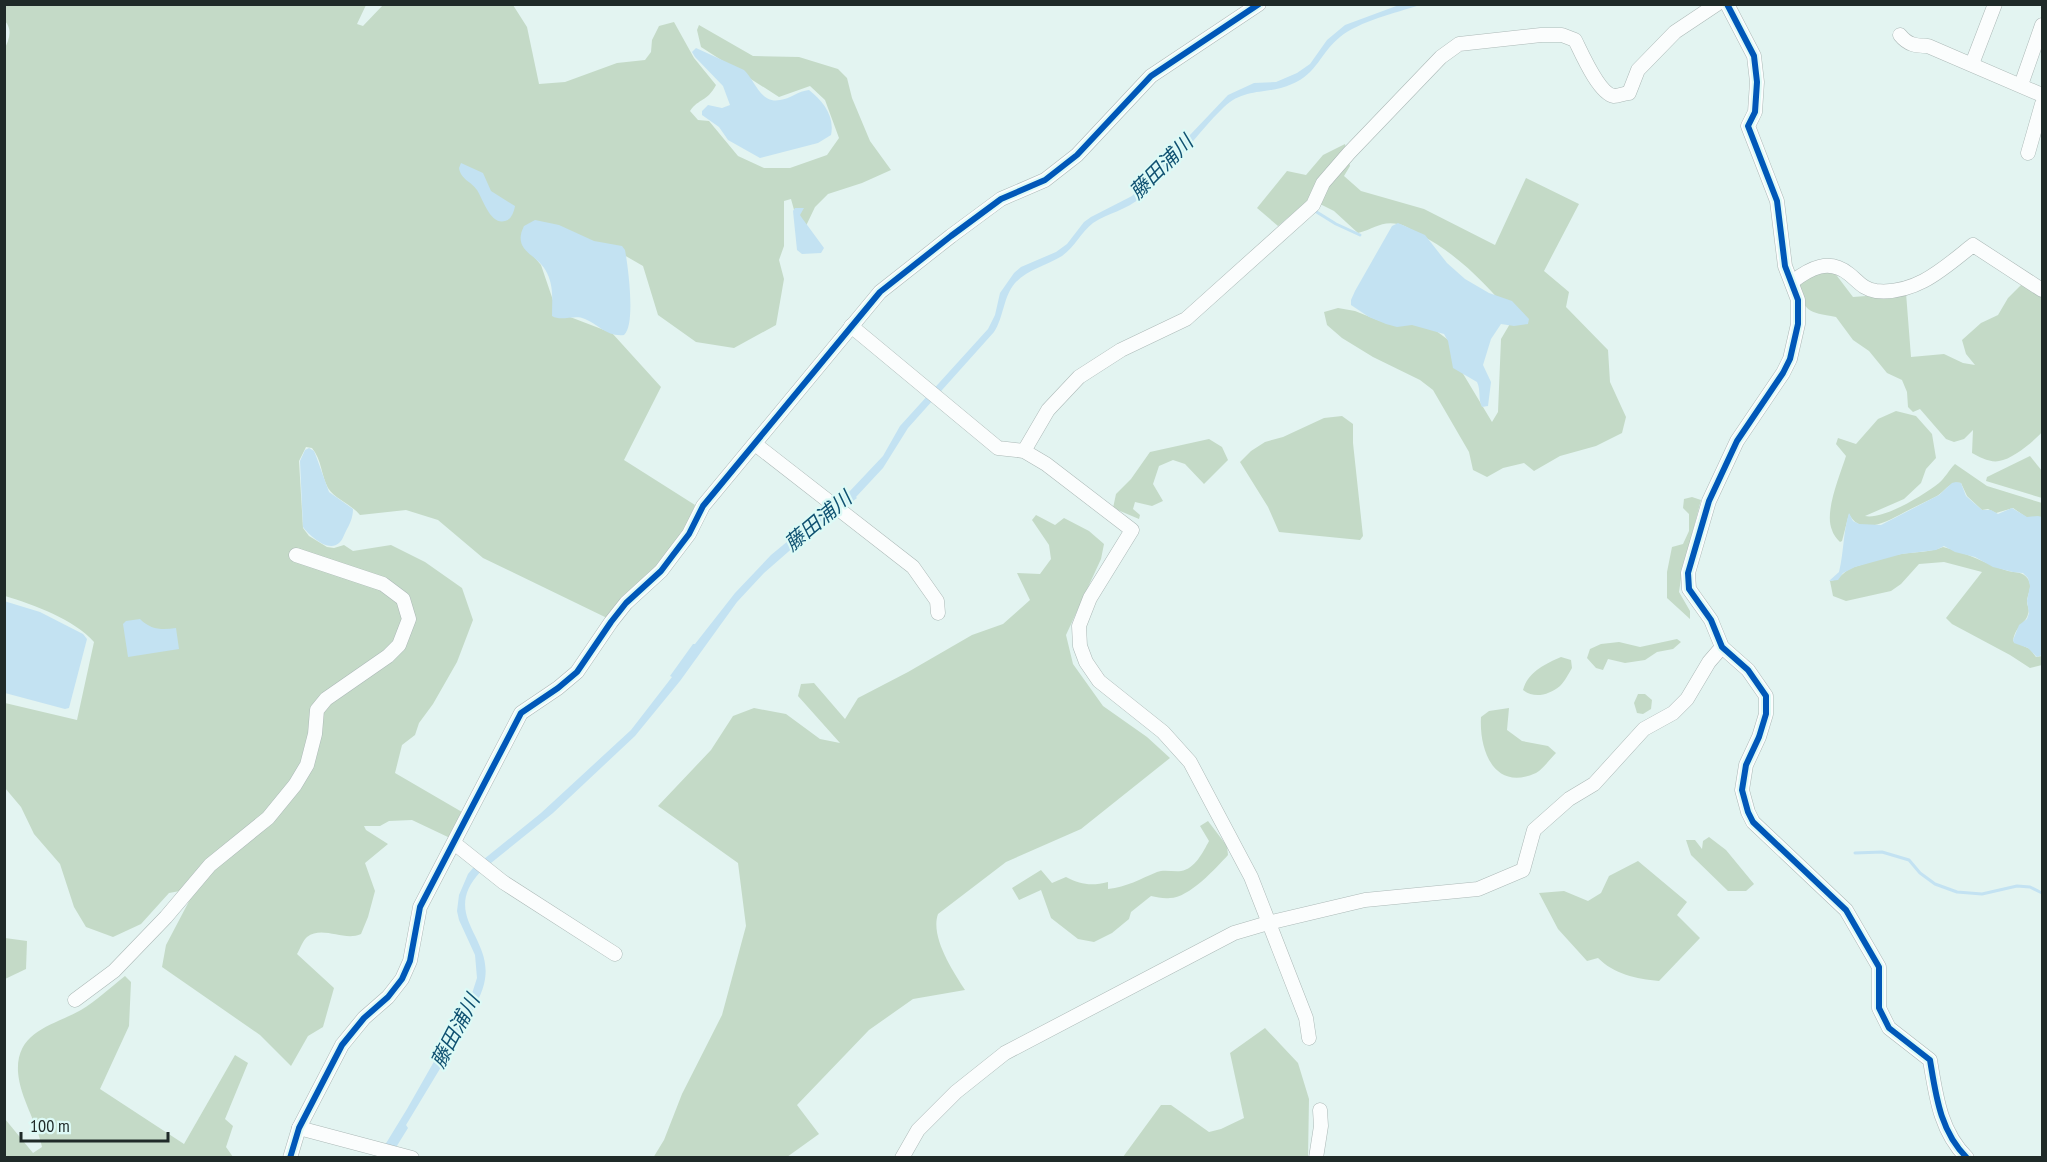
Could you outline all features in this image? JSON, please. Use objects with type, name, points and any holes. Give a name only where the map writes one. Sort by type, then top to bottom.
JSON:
[{"type":"street","points":[[290,1158],[299,1128],[342,1045],[364,1018],[388,997],[402,979],[410,961],[420,907],[521,713],[577,672],[626,603],[660,571],[689,534],[703,506],[880,292],[1001,199],[1046,180],[1077,155],[1150,76],[1259,4]]},
{"type":"street","points":[[1024,452],[1048,410],[1078,377],[1120,350],[1186,319],[1313,205],[1323,183],[1349,153],[1441,57],[1459,44],[1541,35],[1562,35],[1575,40],[1591,72],[1607,93],[1614,96],[1629,93],[1638,69],[1675,32],[1717,4]]},
{"type":"street","points":[[1727,4],[1754,56],[1757,82],[1755,112],[1748,126],[1777,201],[1785,266],[1798,300],[1798,324],[1790,359],[1783,374],[1737,441],[1709,501],[1688,573],[1689,589],[1711,620],[1722,647],[1748,670],[1766,696],[1766,714],[1746,765],[1742,790],[1753,822],[1846,910],[1879,968],[1879,1008],[1889,1028],[1930,1060],[1938,1109],[1957,1148],[1967,1158]]},
{"type":"street","points":[[1972,64],[1995,4]]},
{"type":"street","points":[[2021,86],[2043,25]]},
{"type":"street","points":[[1900,35],[1905,42],[1917,46],[1928,46],[2043,95]]},
{"type":"street","points":[[2028,153],[2043,104]]},
{"type":"street","points":[[1792,282],[1812,267],[1825,265],[1836,267],[1847,273],[1864,288],[1877,291],[1899,290],[1918,285],[1935,275],[1973,245],[2043,290]]},
{"type":"street","points":[[851,326],[998,448],[1024,452],[1046,464],[1132,530],[1090,598],[1079,626],[1080,646],[1086,662],[1099,681],[1163,732],[1190,762],[1251,877],[1306,1018],[1309,1038]]},
{"type":"street","points":[[755,444],[913,567],[937,601],[938,613]]},
{"type":"street","points":[[75,1000],[114,971],[166,917],[210,865],[268,818],[295,785],[307,765],[315,734],[317,710],[326,699],[388,656],[399,645],[409,619],[403,599],[383,584],[296,555]]},
{"type":"street","points":[[902,1158],[918,1130],[956,1092],[1005,1053],[1234,933],[1268,922],[1365,900],[1478,889],[1523,870],[1534,830],[1569,799],[1594,784],[1644,729],[1673,712],[1687,699],[1709,662],[1722,647]]},
{"type":"street","points":[[454,843],[503,882],[615,954]]},
{"type":"street","points":[[1316,1158],[1321,1126],[1320,1110]]},
{"type":"street","points":[[299,1128],[412,1158]]},
{"type":"green space","points":[[4,5],[366,5],[357,24],[363,26],[383,5],[513,5],[527,27],[539,84],[565,82],[617,63],[645,60],[651,52],[652,40],[659,26],[674,22],[694,58],[716,85],[690,111],[698,120],[709,121],[738,156],[764,168],[790,168],[827,155],[839,138],[825,100],[810,86],[779,97],[701,47],[697,30],[699,25],[753,56],[799,57],[838,69],[847,78],[852,98],[870,141],[891,170],[862,183],[828,194],[815,207],[805,228],[796,217],[791,199],[784,201],[784,246],[779,260],[784,279],[776,325],[734,348],[696,342],[658,315],[643,266],[617,251],[523,244],[541,265],[557,312],[612,333],[661,387],[624,460],[695,505],[668,553],[607,618],[483,558],[438,520],[406,510],[360,515],[331,492],[315,453],[312,448],[306,447],[299,461],[303,528],[309,536],[327,547],[334,548],[344,545],[353,551],[391,545],[425,562],[462,588],[473,620],[457,662],[433,704],[419,723],[415,735],[402,745],[395,773],[462,812],[450,838],[412,820],[389,821],[380,826],[364,826],[366,830],[388,844],[365,863],[375,891],[368,917],[361,934],[348,936],[320,933],[313,934],[304,940],[297,954],[334,988],[323,1027],[308,1036],[291,1066],[260,1035],[162,967],[166,945],[196,888],[169,893],[141,924],[113,937],[86,927],[74,907],[60,864],[34,834],[21,807],[5,788],[5,703],[77,720],[94,642],[76,626],[65,620],[41,608],[5,596],[4,50],[10,31],[5,21]]},
{"type":"green space","points":[[1345,144],[1350,166],[1344,176],[1361,191],[1424,209],[1495,245],[1526,178],[1579,204],[1544,271],[1569,292],[1566,307],[1608,350],[1610,382],[1626,417],[1622,433],[1596,446],[1560,456],[1534,471],[1524,463],[1503,468],[1487,477],[1473,470],[1469,452],[1433,390],[1420,380],[1373,357],[1342,338],[1327,325],[1324,312],[1338,308],[1355,311],[1380,321],[1431,327],[1451,342],[1456,362],[1492,422],[1498,412],[1501,339],[1514,317],[1459,260],[1433,242],[1401,225],[1382,224],[1358,233],[1334,211],[1310,199],[1278,226],[1257,208],[1287,171],[1306,175],[1323,155]]},
{"type":"green space","points":[[1834,272],[1853,297],[1906,293],[1911,357],[1944,354],[1963,363],[1975,365],[1966,354],[1962,340],[1981,323],[1998,315],[2008,298],[2022,284],[2042,296],[2042,432],[2017,453],[2005,460],[1996,461],[1972,453],[1973,430],[1964,439],[1954,442],[1946,439],[1920,409],[1913,412],[1908,407],[1907,392],[1902,380],[1887,373],[1869,351],[1853,340],[1836,317],[1813,312],[1805,305],[1797,282],[1803,274]]},
{"type":"green space","points":[[1896,411],[1916,416],[1932,434],[1936,458],[1926,469],[1921,483],[1904,499],[1865,516],[1882,514],[1914,500],[1939,483],[1955,464],[1987,486],[2042,503],[2042,517],[2026,517],[2013,508],[1996,513],[1988,509],[1982,510],[1967,496],[1961,483],[1957,483],[1933,498],[1882,523],[1860,525],[1849,514],[1840,542],[1833,533],[1830,522],[1831,504],[1846,456],[1836,444],[1838,438],[1856,444],[1878,419]]},
{"type":"green space","points":[[1342,416],[1353,424],[1363,536],[1360,540],[1279,532],[1268,507],[1240,462],[1265,442],[1283,437],[1324,418]]},
{"type":"green space","points":[[1209,439],[1222,447],[1228,460],[1204,484],[1185,464],[1173,460],[1159,466],[1153,484],[1163,501],[1152,506],[1135,502],[1133,509],[1140,515],[1139,519],[1113,508],[1116,494],[1131,479],[1150,452]]},
{"type":"green space","points":[[2030,456],[2042,471],[2042,498],[1986,481],[1987,477]]},
{"type":"green space","points":[[1692,497],[1701,500],[1679,592],[1690,611],[1690,619],[1667,598],[1667,572],[1672,547],[1683,544],[1689,531],[1689,514],[1683,508],[1684,499]]},
{"type":"green space","points":[[1036,515],[1055,525],[1064,518],[1089,531],[1104,544],[1101,559],[1066,635],[1073,664],[1103,706],[1147,737],[1170,758],[1081,829],[1006,862],[938,914],[936,923],[940,943],[949,964],[965,990],[913,999],[869,1030],[797,1105],[819,1134],[787,1157],[653,1158],[664,1140],[682,1094],[722,1015],[746,926],[738,863],[658,806],[711,750],[733,716],[754,708],[786,714],[820,739],[840,743],[798,696],[801,684],[814,683],[845,719],[858,698],[972,635],[1003,624],[1030,600],[1017,573],[1040,574],[1051,559],[1049,545],[1032,520]]},
{"type":"green space","points":[[1943,547],[2026,576],[2030,585],[2027,601],[2029,612],[2016,631],[2013,641],[2030,649],[2036,657],[2042,656],[2042,665],[2030,668],[1952,624],[1946,618],[1982,572],[1944,562],[1919,564],[1901,584],[1891,591],[1846,601],[1833,596],[1830,581],[1837,579],[1851,568],[1896,555]]},
{"type":"green space","points":[[1677,639],[1681,642],[1673,649],[1657,652],[1645,660],[1625,663],[1608,659],[1603,670],[1596,668],[1587,658],[1590,649],[1601,644],[1619,642],[1640,647]]},
{"type":"green space","points":[[1561,657],[1571,660],[1572,668],[1560,686],[1542,695],[1527,693],[1523,690],[1533,673]]},
{"type":"green space","points":[[1638,694],[1645,694],[1652,700],[1651,709],[1643,714],[1637,713],[1634,703]]},
{"type":"green space","points":[[1509,708],[1507,730],[1522,741],[1548,746],[1556,753],[1536,773],[1509,777],[1492,764],[1486,754],[1481,717],[1489,711]]},
{"type":"green space","points":[[1208,821],[1227,846],[1228,855],[1223,861],[1194,888],[1177,897],[1151,896],[1131,912],[1129,919],[1112,933],[1094,942],[1078,939],[1051,918],[1041,890],[1019,900],[1012,888],[1041,870],[1052,883],[1066,877],[1087,884],[1108,882],[1108,889],[1127,885],[1160,871],[1186,870],[1198,859],[1209,841],[1200,826]]},
{"type":"green space","points":[[1709,837],[1726,850],[1754,884],[1746,891],[1728,891],[1691,855],[1686,840],[1695,840],[1702,849],[1703,841]]},
{"type":"green space","points":[[1638,861],[1687,902],[1677,915],[1700,938],[1659,981],[1626,975],[1611,968],[1598,958],[1587,961],[1558,929],[1539,893],[1564,891],[1588,901],[1601,893],[1609,876]]},
{"type":"green space","points":[[5,938],[27,941],[26,969],[5,979]]},
{"type":"green space","points":[[125,976],[131,982],[129,1026],[100,1089],[184,1144],[235,1055],[248,1063],[225,1119],[233,1126],[226,1147],[233,1157],[5,1157],[5,1119],[33,1153],[42,1147],[19,1082],[19,1058],[23,1047],[38,1032],[81,1010]]},
{"type":"green space","points":[[1265,1028],[1298,1063],[1309,1099],[1308,1157],[1123,1157],[1161,1105],[1171,1105],[1209,1132],[1244,1118],[1230,1053]]},
{"type":"water","name":"藤田浦川","points":[[1399,5],[1420,5],[1378,18],[1348,31],[1300,80],[1283,87],[1248,94],[1232,101],[1213,118],[1163,176],[1141,197],[1093,223],[1062,256],[1020,278],[1008,294],[994,332],[908,428],[883,468],[857,498],[804,538],[764,573],[737,602],[680,681],[635,736],[553,813],[481,871],[470,887],[465,900],[466,913],[482,950],[485,964],[482,989],[468,1018],[470,1019],[406,1125],[408,1128],[390,1157],[377,1158],[461,1014],[464,1014],[468,1006],[477,978],[475,955],[457,911],[459,895],[473,868],[541,813],[631,730],[672,677],[670,676],[693,644],[735,593],[771,555],[817,517],[816,515],[847,491],[849,492],[883,456],[900,426],[988,329],[995,315],[1000,293],[1014,273],[1021,267],[1056,252],[1067,244],[1084,222],[1132,196],[1228,95],[1254,83],[1276,82],[1297,73],[1310,64],[1327,40],[1345,25]]},
{"type":"water","points":[[696,48],[744,70],[767,98],[784,99],[809,90],[827,110],[832,128],[831,135],[818,143],[760,158],[728,140],[719,127],[702,115],[702,111],[708,105],[722,108],[730,105],[723,86],[692,52]]},
{"type":"water","points":[[461,163],[483,173],[491,191],[515,206],[509,219],[500,221],[491,215],[475,187],[462,175],[459,168]]},
{"type":"water","points":[[795,208],[804,208],[800,215],[824,248],[821,253],[802,254],[797,250],[793,211]]},
{"type":"water","points":[[535,220],[559,225],[594,241],[622,246],[625,250],[630,295],[630,320],[624,335],[613,334],[581,318],[552,316],[549,278],[543,267],[523,247],[521,242],[524,226]]},
{"type":"water","points":[[1398,223],[1425,235],[1447,263],[1465,279],[1489,293],[1512,301],[1529,319],[1528,324],[1514,326],[1501,324],[1491,339],[1483,365],[1491,382],[1488,406],[1482,407],[1477,382],[1453,368],[1448,341],[1444,334],[1412,325],[1397,327],[1386,324],[1369,317],[1351,305],[1355,291],[1392,226]]},
{"type":"water","points":[[309,448],[314,451],[329,492],[353,509],[343,538],[335,546],[319,542],[303,527],[300,461],[305,450]]},
{"type":"water","points":[[1956,482],[1961,483],[1966,496],[1982,510],[1991,510],[1998,514],[2012,508],[2027,517],[2042,517],[2042,655],[2037,657],[2028,648],[2014,643],[2013,640],[2019,625],[2027,619],[2029,613],[2027,601],[2030,586],[2028,578],[2023,573],[1993,567],[1975,557],[1955,552],[1944,546],[1936,550],[1902,554],[1855,567],[1843,573],[1838,580],[1829,581],[1839,572],[1849,513],[1853,521],[1859,524],[1881,525],[1939,495]]},
{"type":"water","points":[[4,601],[40,612],[83,634],[87,639],[69,708],[65,709],[5,693]]},
{"type":"water","points":[[140,619],[157,628],[176,628],[179,649],[128,657],[123,624],[126,621]]},
{"type":"waterway","points":[[1315,211],[1360,235]]},
{"type":"waterway","points":[[1855,853],[1882,852],[1909,860],[1920,873],[1935,884],[1957,892],[1982,894],[2017,886],[2030,887],[2042,893]]},
{"type":"cycle path","points":[[290,1158],[299,1128],[342,1045],[364,1018],[388,997],[402,979],[410,961],[420,907],[521,713],[577,672],[626,603],[661,571],[689,534],[703,506],[880,292],[1001,199],[1045,180],[1077,155],[1151,76],[1259,4]]},
{"type":"cycle path","points":[[1727,4],[1754,56],[1757,82],[1755,112],[1748,126],[1777,201],[1785,266],[1798,300],[1798,324],[1790,359],[1783,373],[1737,441],[1709,501],[1688,573],[1689,589],[1711,620],[1722,647],[1748,670],[1766,696],[1766,714],[1759,737],[1746,765],[1742,790],[1748,812],[1753,822],[1846,910],[1879,967],[1879,1008],[1889,1028],[1930,1060],[1937,1100],[1945,1125],[1958,1148],[1967,1158]]}]
